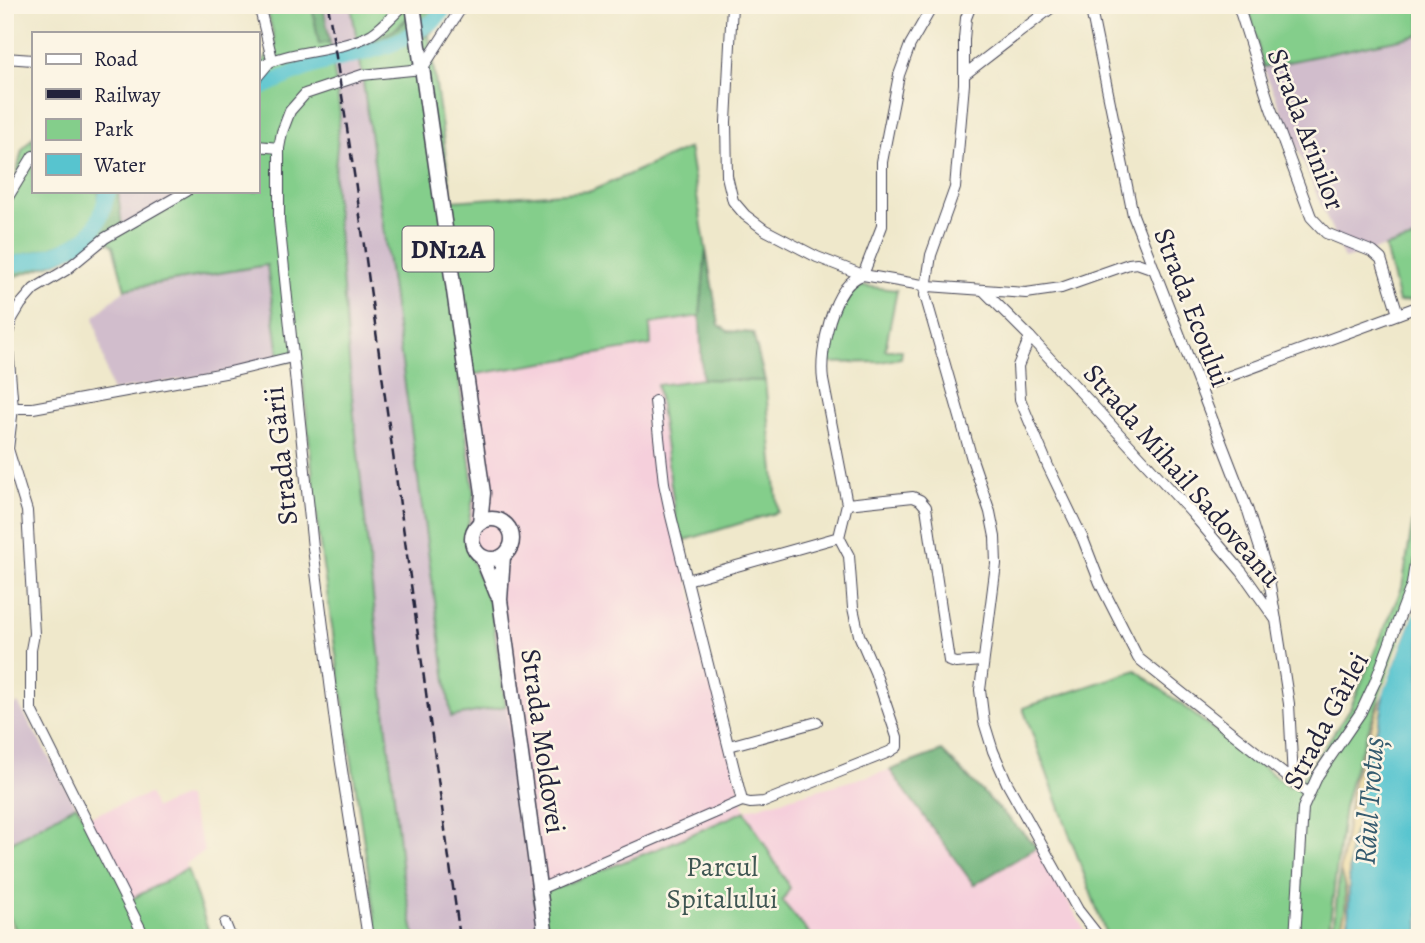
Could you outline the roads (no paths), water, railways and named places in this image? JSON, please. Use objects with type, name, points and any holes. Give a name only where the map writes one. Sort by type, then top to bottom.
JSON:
[{"type":"main road","name":"DN12A","points":[[413,5],[483,493]]},
{"type":"main road","points":[[483,493],[498,520],[508,527],[512,537],[511,545],[503,556],[495,559],[482,556],[475,549],[472,539],[480,523],[483,493]]},
{"type":"main road","points":[[480,523],[498,520]]},
{"type":"main road","name":"Strada Moldovei","points":[[482,556],[500,600]]},
{"type":"main road","name":"Strada Moldovei","points":[[503,556],[500,600],[546,938]]},
{"type":"street","points":[[259,5],[272,59]]},
{"type":"street","points":[[259,67],[272,59],[352,42],[373,33],[404,5]]},
{"type":"street","points":[[422,69],[463,5]]},
{"type":"street","points":[[732,5],[726,122],[727,176],[733,201],[745,215],[765,230],[817,257],[863,275],[928,286],[1026,293],[1061,288],[1137,263],[1154,269]]},
{"type":"street","points":[[540,889],[742,801],[764,802],[897,747],[897,737],[859,635],[853,608],[849,556],[839,537],[847,504],[821,362],[841,292],[851,280],[863,275],[882,226],[882,162],[899,75],[910,45],[933,5]]},
{"type":"street","points":[[971,5],[965,29],[955,188],[931,255],[925,295],[990,512],[995,537],[996,564],[980,690],[984,722],[1007,783],[1072,898],[1100,938]]},
{"type":"street","points":[[964,75],[1055,5]]},
{"type":"street","name":"Strada Ecoului","points":[[1090,5],[1133,215],[1252,524],[1268,574],[1276,620]]},
{"type":"street","name":"Strada Arinilor","points":[[1238,5],[1270,106],[1311,217],[1325,233],[1373,252],[1381,259],[1398,314]]},
{"type":"street","points":[[5,58],[32,60]]},
{"type":"street","points":[[259,75],[272,59]]},
{"type":"street","name":"Strada Gării","points":[[368,938],[337,738],[313,548],[279,221],[279,148],[290,111],[305,94],[362,75],[422,69]]},
{"type":"street","points":[[259,146],[279,148]]},
{"type":"street","points":[[5,202],[32,158]]},
{"type":"street","points":[[145,938],[31,710],[29,701],[34,634],[27,511],[8,449],[13,408],[7,337],[20,304],[34,289],[66,270],[104,238],[185,192]]},
{"type":"street","name":"Strada Mihail Sadoveanu","points":[[983,290],[1030,337],[1191,512],[1242,572],[1276,620],[1289,704],[1293,779]]},
{"type":"street","points":[[1200,387],[1420,306]]},
{"type":"street","points":[[1030,337],[1018,366],[1020,399],[1100,583],[1138,658],[1309,794]]},
{"type":"street","points":[[13,408],[33,408],[216,375],[292,357]]},
{"type":"street","points":[[654,401],[664,483],[742,801]]},
{"type":"street","points":[[847,504],[913,497],[920,500],[926,507],[949,661],[983,661]]},
{"type":"street","name":"Strada Gârlei","points":[[1295,938],[1303,808],[1318,775],[1361,712],[1375,682],[1412,584],[1420,529]]},
{"type":"street","points":[[687,580],[839,537]]},
{"type":"street","points":[[729,746],[817,722]]},
{"type":"street","points":[[225,923],[231,938]]},
{"type":"water","name":"Râul Trotuș","points":[[1420,597],[1419,938],[1348,938],[1350,842],[1358,825],[1361,781],[1382,711],[1383,693]]},
{"type":"waterway","points":[[422,28],[434,21],[447,5]]},
{"type":"waterway","points":[[259,89],[306,68],[380,48],[412,34]]},
{"type":"waterway","points":[[5,266],[52,255],[84,240],[98,222],[108,192]]},
{"type":"railway","points":[[328,5],[355,180],[460,938]]},
{"type":"park label","name":"Parcul Spitalului","points":[[722,882]]}]
